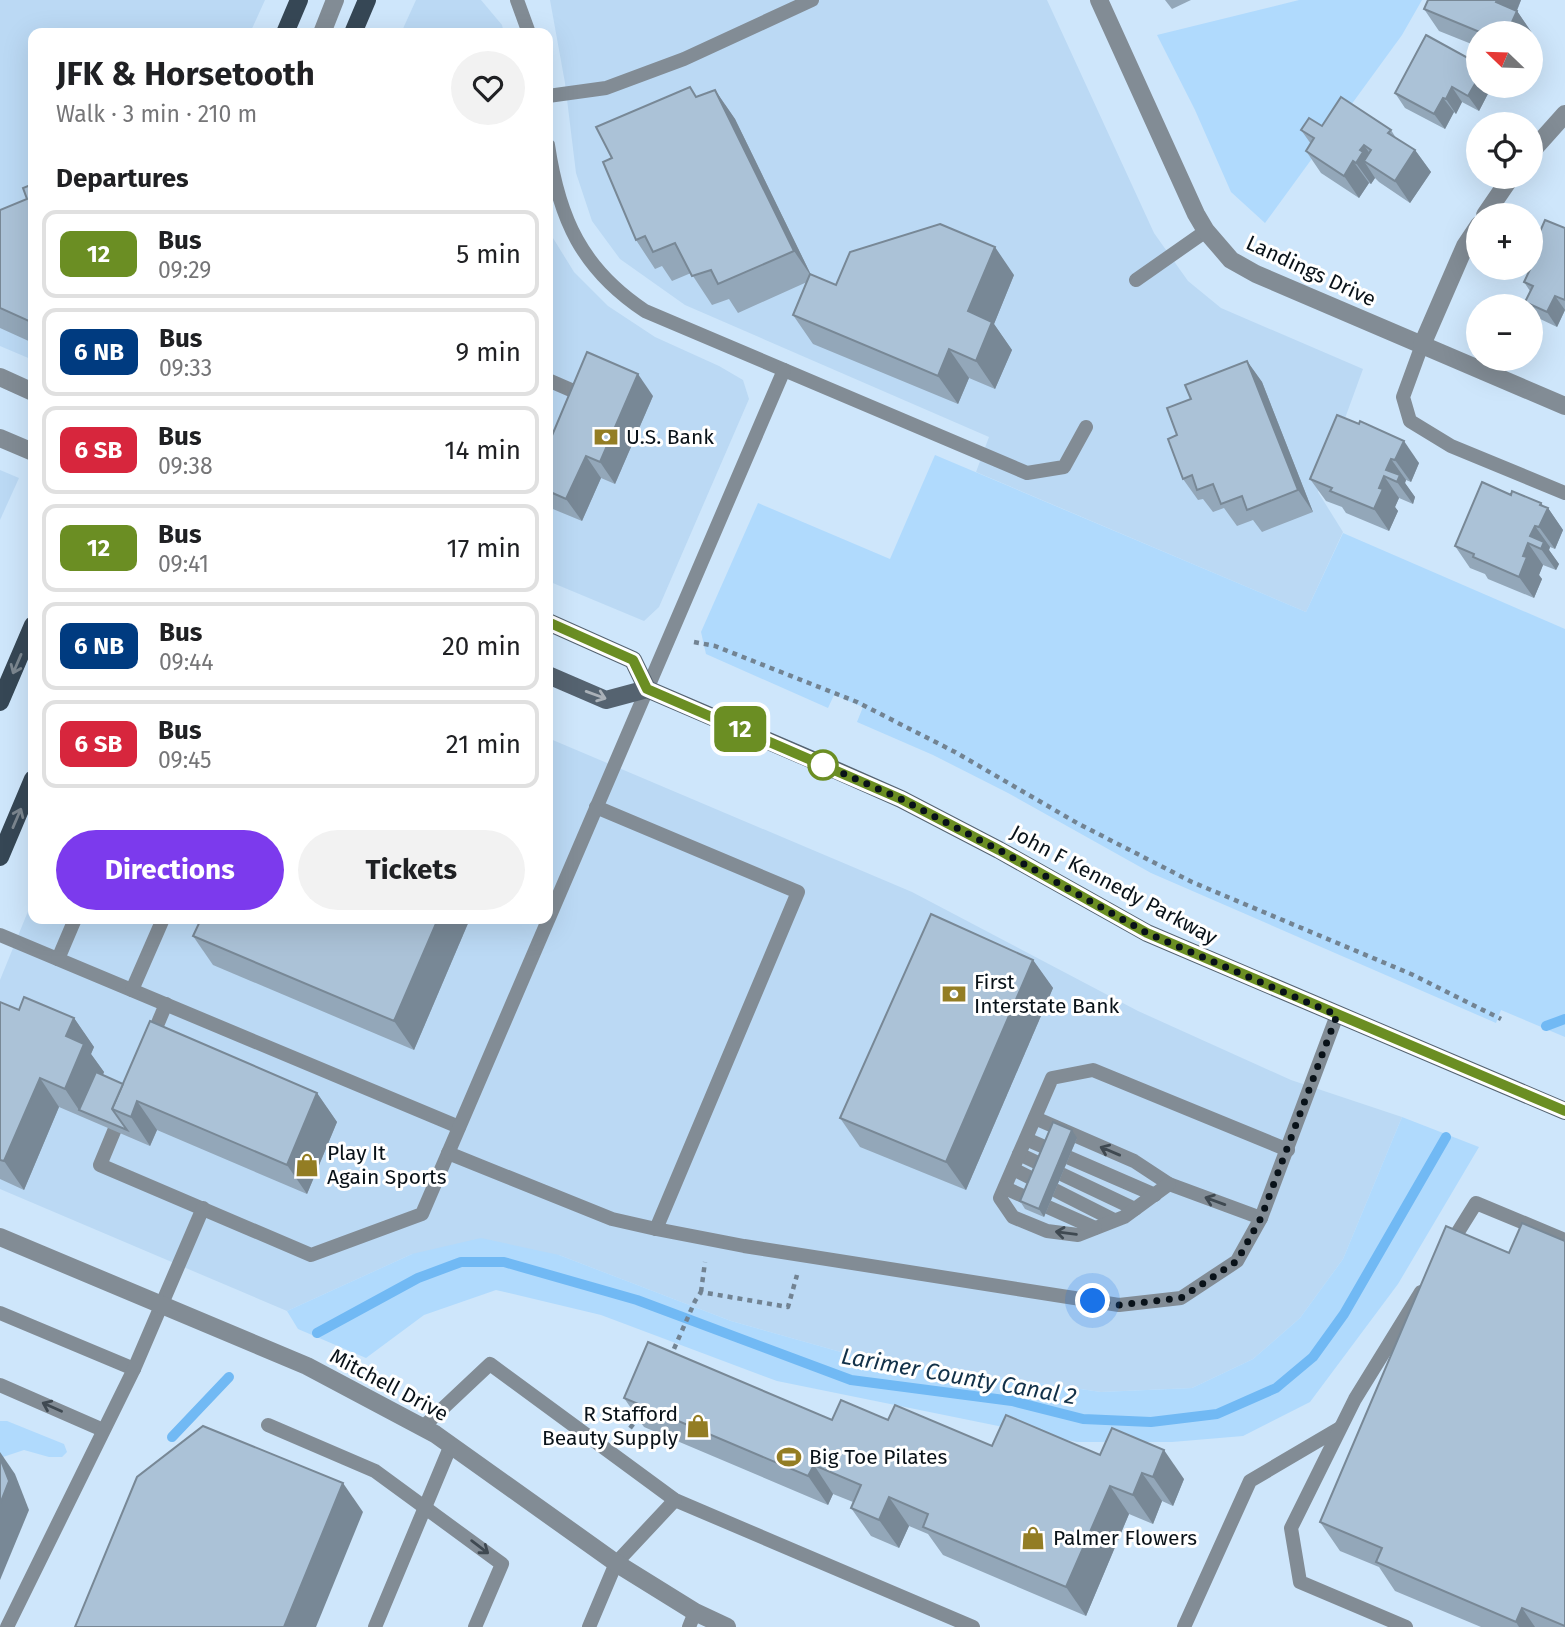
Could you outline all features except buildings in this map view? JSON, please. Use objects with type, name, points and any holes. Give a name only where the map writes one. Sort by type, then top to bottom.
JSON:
[{"type":"main road","points":[[287,28],[299,0]]},
{"type":"main road","points":[[355,28],[367,0]]},
{"type":"main road","points":[[0,702],[28,637]]},
{"type":"main road","points":[[0,857],[28,791]]},
{"type":"street","points":[[324,28],[335,0]]},
{"type":"street","name":"Landings Drive","points":[[1099,0],[1183,189],[1206,232],[1231,260],[1256,274],[1565,406]]},
{"type":"street","points":[[1543,139],[1565,114]]},
{"type":"street","points":[[1422,345],[1466,244]]},
{"type":"street","points":[[0,377],[28,390]]},
{"type":"street","points":[[0,438],[28,450]]},
{"type":"street","points":[[553,624],[633,660],[647,689],[606,700],[553,678]]},
{"type":"street","name":"John F Kennedy Parkway","points":[[647,689],[901,799],[1147,933],[1565,1111]]},
{"type":"street","name":"Mitchell Drive","points":[[0,1237],[307,1366],[423,1427],[692,1620],[727,1627]]},
{"type":"lane","points":[[517,0],[527,28]]},
{"type":"lane","points":[[553,95],[606,88],[684,59],[812,0]]},
{"type":"lane","points":[[553,176],[556,194],[595,270],[620,294],[645,311],[1027,473],[1064,467],[1086,427]]},
{"type":"lane","points":[[1136,280],[1206,232]]},
{"type":"lane","points":[[1422,345],[1402,397],[1410,421],[1451,446],[1565,493]]},
{"type":"lane","points":[[553,907],[784,370]]},
{"type":"lane","points":[[553,382],[571,390]]},
{"type":"lane","points":[[596,807],[798,892],[656,1230]]},
{"type":"lane","points":[[58,959],[73,924]]},
{"type":"lane","points":[[132,990],[161,924]]},
{"type":"lane","points":[[125,1103],[100,1165],[312,1255],[422,1214],[546,924]]},
{"type":"lane","points":[[0,935],[459,1127]]},
{"type":"lane","points":[[145,1054],[166,1004]]},
{"type":"lane","points":[[448,1153],[612,1219],[656,1230],[1119,1305],[1181,1298],[1237,1261],[1261,1218],[1337,1015]]},
{"type":"lane","points":[[1169,1184],[1124,1217],[1078,1235],[1047,1231],[1013,1217],[1000,1198],[1052,1078],[1093,1070],[1288,1150]]},
{"type":"lane","points":[[1035,1118],[1133,1161],[1169,1184],[1261,1218]]},
{"type":"lane","points":[[1026,1139],[1155,1195]]},
{"type":"lane","points":[[1019,1154],[1135,1209]]},
{"type":"lane","points":[[1013,1169],[1114,1220]]},
{"type":"lane","points":[[1005,1188],[1095,1228]]},
{"type":"lane","points":[[1440,1260],[1476,1203],[1565,1240]]},
{"type":"lane","points":[[7,1627],[134,1368],[203,1209]]},
{"type":"lane","points":[[1406,1627],[1300,1582],[1291,1528],[1355,1399],[1426,1283]]},
{"type":"lane","points":[[0,1313],[134,1368]]},
{"type":"lane","points":[[423,1427],[490,1364],[675,1500],[972,1627]]},
{"type":"lane","points":[[0,1385],[103,1430]]},
{"type":"lane","points":[[268,1425],[374,1471],[502,1564],[475,1627]]},
{"type":"lane","points":[[1184,1627],[1251,1481],[1341,1427]]},
{"type":"lane","points":[[374,1627],[451,1445]]},
{"type":"lane","points":[[589,1627],[616,1563],[675,1500]]},
{"type":"path","points":[[694,642],[715,646],[857,702],[955,752],[1077,823],[1192,882],[1410,974],[1501,1019]]},
{"type":"path","points":[[666,1366],[701,1292],[709,1240]]},
{"type":"path","points":[[701,1292],[788,1307],[801,1255]]},
{"type":"path","points":[[611,1453],[641,1413]]},
{"type":"shaded area","points":[[0,0],[265,0],[252,28],[28,28],[28,358],[0,346]]},
{"type":"shaded area","points":[[416,0],[481,0],[503,28],[403,28]]},
{"type":"shaded area","points":[[550,0],[1047,0],[1154,233],[1188,281],[1221,308],[1363,369],[1318,492],[1343,532],[1306,612],[976,472],[989,437],[685,305],[620,259],[592,221],[576,173],[565,83]]},
{"type":"shaded area","points":[[1299,0],[1422,0],[1402,35],[1265,223],[1231,192],[1195,110],[1157,35]]},
{"type":"shaded area","points":[[553,238],[574,272],[608,306],[655,337],[743,380],[749,399],[659,607],[644,621],[553,583]]},
{"type":"shaded area","points":[[935,455],[1306,612],[1343,533],[1565,629],[1565,1037],[1501,1010],[1496,1023],[1151,873],[1008,793],[933,755],[857,722],[863,707],[834,695],[828,708],[706,654],[701,632],[758,503],[890,559]]},
{"type":"shaded area","points":[[0,470],[19,478],[0,520]]},
{"type":"shaded area","points":[[553,740],[912,892],[1138,1011],[1291,1080],[1402,1117],[1343,1259],[1300,1318],[1253,1359],[1192,1388],[1101,1392],[855,1356],[731,1321],[559,1255],[412,1254],[287,1311],[0,1189],[0,980],[28,911],[28,924],[553,924]]},
{"type":"shaded area","points":[[1402,1117],[1479,1147],[1398,1284],[1310,1402],[1243,1436],[1172,1442],[1077,1442],[777,1381],[601,1315],[496,1290],[424,1315],[366,1358],[298,1329],[287,1311],[412,1254],[481,1238],[559,1255],[731,1321],[855,1356],[1101,1392],[1192,1388],[1253,1359],[1300,1318],[1343,1259]]},
{"type":"shaded area","points":[[0,1421],[7,1421],[64,1444],[67,1452],[62,1457],[49,1457],[24,1450],[0,1458]]},
{"type":"waterway","name":"Larimer County Canal 2","points":[[1546,1026],[1565,1019]]},
{"type":"waterway","name":"Larimer County Canal 2","points":[[317,1333],[418,1278],[461,1262],[504,1262],[637,1300],[851,1380],[1012,1401],[1083,1419],[1151,1422],[1217,1414],[1276,1388],[1313,1357],[1344,1314],[1446,1137]]},
{"type":"waterway","name":"Larimer County Canal 2","points":[[172,1437],[229,1377]]},
{"type":"bus line","name":"12","points":[[553,624],[633,660],[647,689],[901,799],[1147,933],[1565,1111]]},
{"type":"place","name":"U.S. Bank","points":[[606,437]]},
{"type":"place","name":"First Interstate Bank","points":[[954,994]]},
{"type":"place","name":"Play It Again Sports","points":[[307,1165]]},
{"type":"place","name":"R Stafford Beauty Supply","points":[[698,1426]]},
{"type":"place","name":"Big Toe Pilates","points":[[789,1457]]},
{"type":"place","name":"Palmer Flowers","points":[[1033,1538]]},
{"type":"route","points":[[823,765],[901,799],[1147,933],[1337,1015],[1261,1218],[1237,1261],[1181,1298],[1119,1305],[1093,1301]]}]
